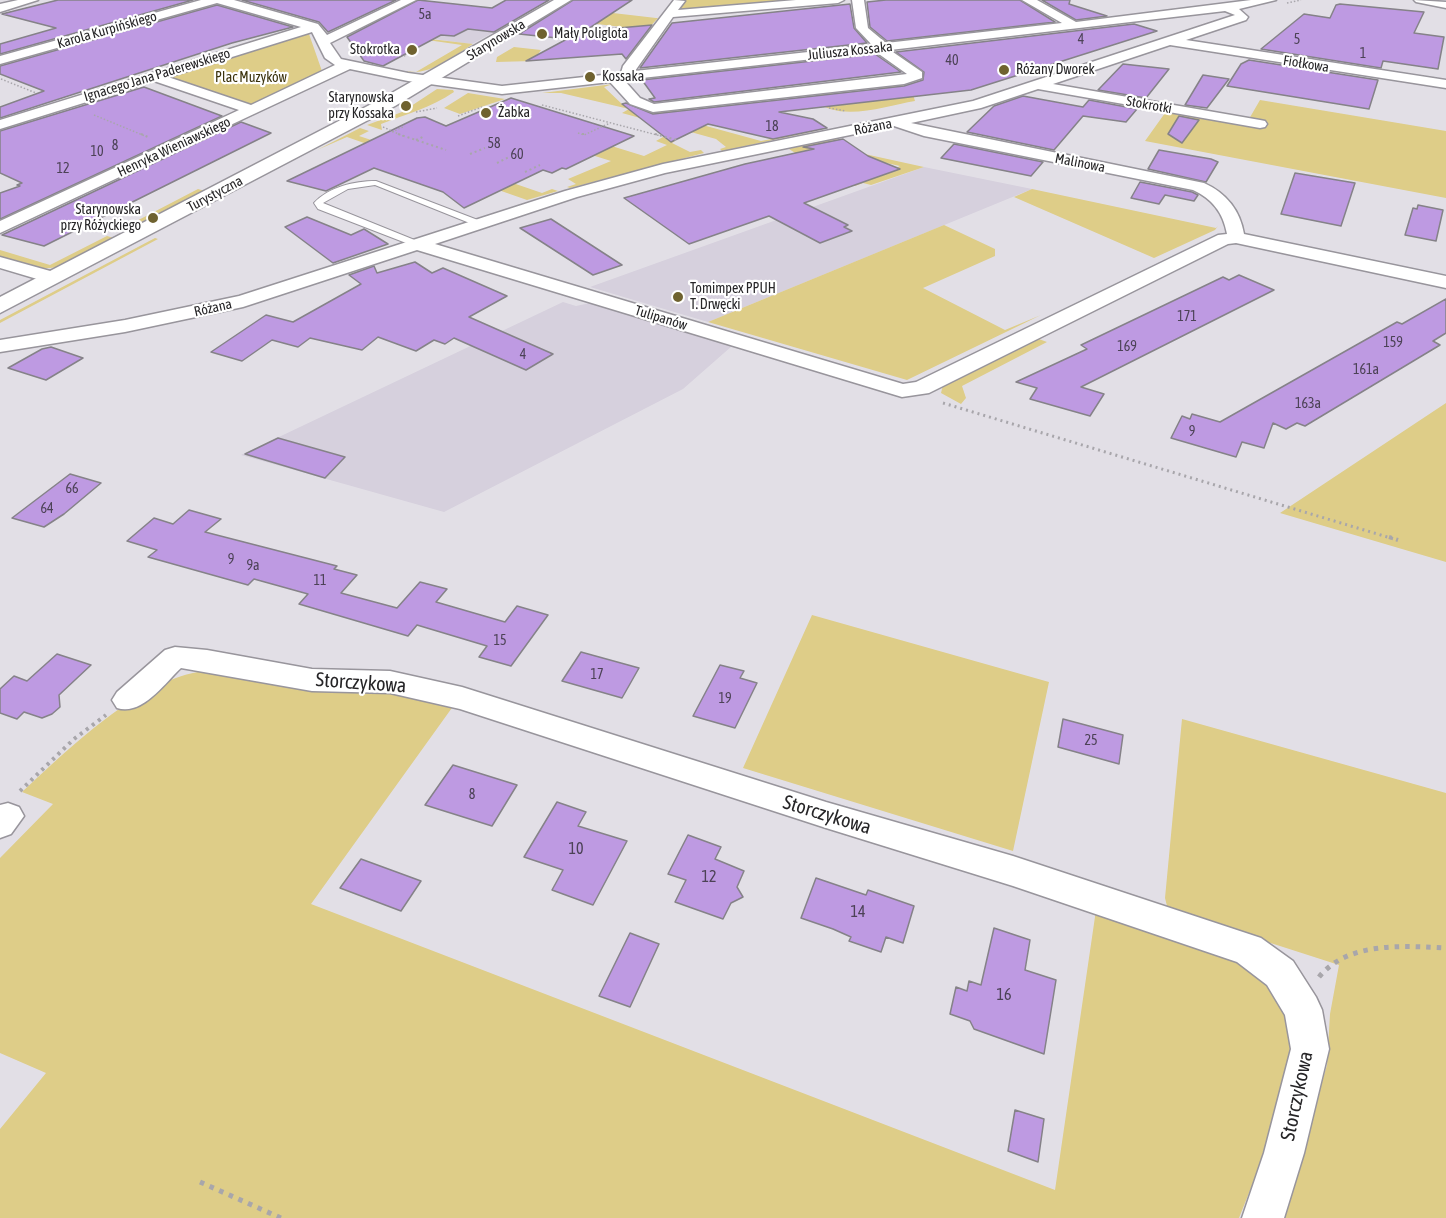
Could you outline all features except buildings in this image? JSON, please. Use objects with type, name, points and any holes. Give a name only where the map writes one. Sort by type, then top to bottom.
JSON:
[{"type":"street","points":[[0,8],[32,0]]},
{"type":"street","name":"Karola Kurpińskiego","points":[[0,60],[214,0]]},
{"type":"street","points":[[221,0],[314,27],[324,41],[330,57],[347,65]]},
{"type":"street","points":[[324,41],[410,0]]},
{"type":"street","name":"Starynowska","points":[[429,80],[564,0]]},
{"type":"street","points":[[628,77],[628,69],[680,0]]},
{"type":"street","points":[[669,14],[838,0]]},
{"type":"street","points":[[614,78],[639,105],[653,108],[904,80],[917,75],[884,50],[861,28],[857,20],[858,0]]},
{"type":"street","points":[[1028,0],[1075,26]]},
{"type":"street","name":"Juliusza Kossaka","points":[[347,65],[429,80],[508,90],[884,50],[1227,8],[1270,0]]},
{"type":"street","points":[[1420,0],[1446,5]]},
{"type":"street","name":"Różana","points":[[0,346],[125,326],[243,302],[571,194],[654,171],[976,105],[1242,18],[1239,13],[1227,8]]},
{"type":"street","name":"Ignacego Jana Paderewskiego","points":[[0,125],[314,27]]},
{"type":"street","name":"Fiołkowa","points":[[1166,41],[1446,84]]},
{"type":"street","name":"Henryka Wieniawskiego","points":[[0,228],[347,65]]},
{"type":"street","points":[[154,76],[253,110]]},
{"type":"street","name":"Turystyczna","points":[[0,306],[429,80]]},
{"type":"street","name":"Stokrotki","points":[[1039,85],[1260,124]]},
{"type":"street","name":"Malinowa","points":[[897,122],[924,132],[1198,186],[1211,192],[1224,204],[1234,222],[1236,238]]},
{"type":"street","points":[[902,391],[921,388],[1217,241],[1236,238],[1446,282]]},
{"type":"street","name":"Tulipanów","points":[[419,244],[902,391]]},
{"type":"street","points":[[0,262],[54,278]]},
{"type":"street","name":"Storczykowa","points":[[127,700],[175,657],[207,660],[312,680],[390,682],[462,698],[826,815],[1013,872],[1248,950],[1280,973],[1303,1010],[1310,1049],[1284,1154],[1263,1218]]},
{"type":"lane","points":[[419,244],[321,207],[318,203],[324,198],[358,184],[376,183],[480,224]]},
{"type":"path","points":[[0,79],[42,95]]},
{"type":"path","points":[[535,104],[677,140]]},
{"type":"path","points":[[820,107],[855,112]]},
{"type":"path","points":[[413,112],[436,108]]},
{"type":"path","points":[[547,110],[552,108]]},
{"type":"path","points":[[89,114],[175,147]]},
{"type":"path","points":[[574,117],[580,115]]},
{"type":"path","points":[[387,122],[383,125],[385,130],[446,150]]},
{"type":"path","points":[[578,133],[584,135],[611,123]]},
{"type":"path","points":[[391,132],[405,126]]},
{"type":"path","points":[[628,129],[632,127]]},
{"type":"path","points":[[656,137],[661,135]]},
{"type":"path","points":[[415,140],[425,136]]},
{"type":"path","points":[[470,154],[485,148]]},
{"type":"path","points":[[497,163],[509,157]]},
{"type":"path","points":[[525,172],[540,165]]},
{"type":"path","points":[[902,391],[1398,540]]},
{"type":"path","points":[[4,820],[17,794],[44,766],[74,739],[127,700]]},
{"type":"path","points":[[1303,1010],[1324,967],[1344,956],[1374,950],[1446,948]]},
{"type":"path","points":[[201,1182],[281,1218]]},
{"type":"shaded area","points":[[438,23],[496,31],[472,44],[411,36]]},
{"type":"shaded area","points":[[924,167],[1032,189],[708,322],[590,287]]},
{"type":"shaded area","points":[[563,302],[576,306],[590,303],[732,346],[683,389],[444,512],[241,455]]},
{"type":"green space","points":[[685,0],[822,0],[677,11]]},
{"type":"green space","points":[[570,8],[658,18],[647,30],[555,19]]},
{"type":"green space","points":[[398,12],[413,37],[473,44],[431,69],[416,72],[462,45],[406,37],[385,18],[385,14]]},
{"type":"green space","name":"Plac Muzyków","points":[[309,34],[323,74],[253,105],[247,105],[166,76],[293,36]]},
{"type":"green space","points":[[514,47],[541,50],[533,61],[496,62],[497,57]]},
{"type":"green space","points":[[613,84],[604,87],[624,106],[633,105],[663,112],[689,109],[677,118],[761,141],[825,129],[722,151],[720,149],[726,147],[716,139],[622,113],[629,109],[561,93],[542,93]]},
{"type":"green space","points":[[901,85],[911,88],[915,101],[849,112],[825,107],[814,100],[822,94],[832,93],[835,96],[826,103],[831,106],[908,97],[880,87]]},
{"type":"green space","points":[[437,89],[454,92],[427,107],[381,124],[382,130],[367,125],[402,112]]},
{"type":"green space","points":[[468,93],[505,99],[460,114],[444,108]]},
{"type":"green space","points":[[1260,100],[1446,131],[1446,198],[1145,141],[1170,106],[1249,119]]},
{"type":"green space","points":[[360,128],[369,131],[359,136],[420,156],[440,158],[542,193],[552,189],[558,191],[527,200],[347,137],[317,150]]},
{"type":"green space","points":[[579,136],[644,156],[667,145],[656,141],[663,137],[675,141],[672,143],[690,152],[701,150],[704,153],[570,188],[567,187],[576,184],[568,179],[611,161],[563,146]]},
{"type":"green space","points":[[836,137],[839,139],[819,144],[924,167],[871,185],[863,183],[855,186],[834,176],[845,170],[879,177],[900,166],[823,149],[802,151],[800,156],[789,149]]},
{"type":"green space","points":[[198,189],[208,192],[142,223],[138,228],[119,227],[125,227]]},
{"type":"green space","points":[[1032,189],[1216,228],[1218,226],[1215,230],[1154,258],[1014,197]]},
{"type":"green space","points":[[944,225],[995,249],[995,256],[923,288],[1005,330],[1041,315],[907,380],[708,322]]},
{"type":"green space","points":[[107,236],[117,239],[71,263],[52,268],[31,266],[0,256],[0,250],[50,265]]},
{"type":"green space","points":[[155,238],[158,239],[0,323],[0,320]]},
{"type":"green space","points":[[1036,338],[1047,342],[962,386],[966,398],[961,404],[941,393],[943,385]]},
{"type":"green space","points":[[1446,403],[1446,562],[1280,513]]},
{"type":"green space","points":[[812,615],[1049,682],[1013,851],[743,768]]},
{"type":"green space","points":[[204,671],[387,687],[454,705],[311,904],[1055,1190],[1096,910],[1244,961],[1271,982],[1287,1014],[1292,1046],[1268,1145],[1239,1218],[0,1218],[0,1129],[46,1073],[0,1053],[0,858],[53,804],[22,792],[83,737],[130,701],[179,677]]},
{"type":"green space","points":[[1182,719],[1446,793],[1446,1218],[1282,1218],[1327,1065],[1330,1014],[1339,965],[1168,910],[1165,898]]},
{"type":"place","name":"Mały Poliglota","points":[[542,34]]},
{"type":"place","name":"Stokrotka","points":[[412,50]]},
{"type":"place","name":"Różany Dworek","points":[[1004,70]]},
{"type":"place","name":"Kossaka","points":[[590,77]]},
{"type":"place","name":"Starynowska przy Kossaka","points":[[406,106]]},
{"type":"place","name":"Żabka","points":[[486,113]]},
{"type":"place","name":"Starynowska przy Różyckiego","points":[[153,218]]},
{"type":"place","name":"Tomimpex PPUH T. Drwęcki","points":[[678,297]]}]
